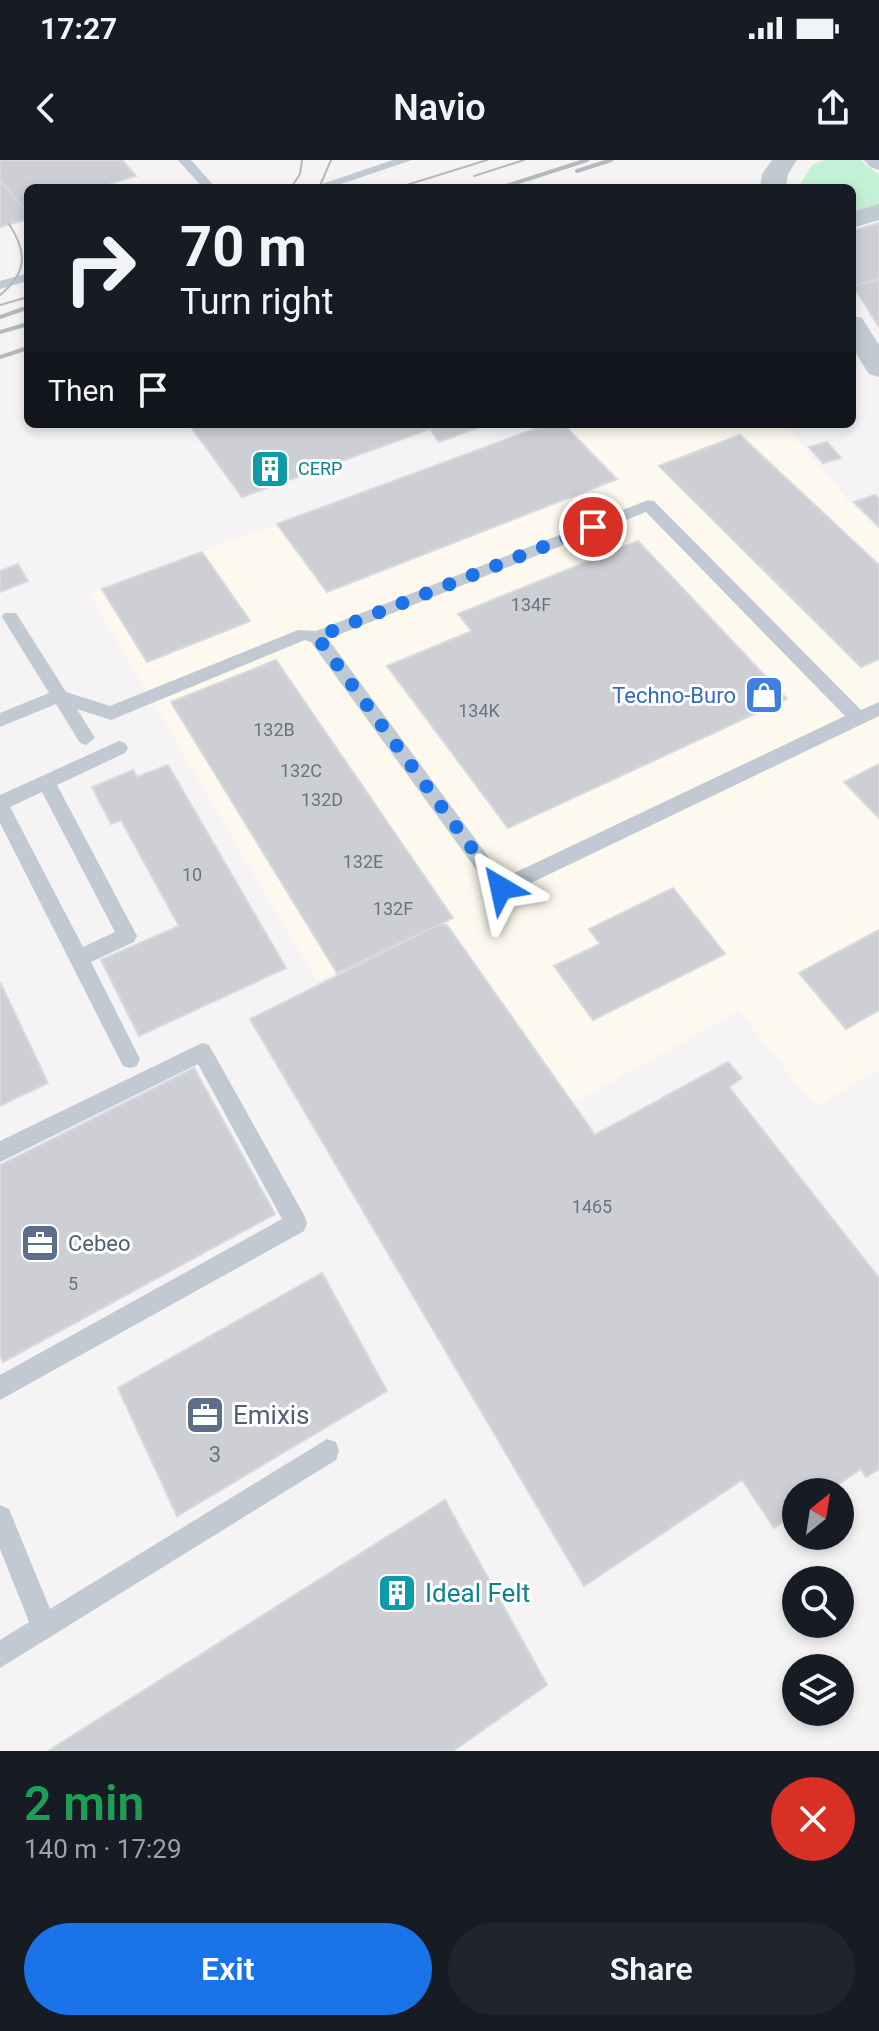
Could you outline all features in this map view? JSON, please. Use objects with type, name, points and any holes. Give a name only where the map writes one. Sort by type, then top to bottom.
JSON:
[{"type":"street","points":[[774,184],[775,174],[785,160]]},
{"type":"street","points":[[856,219],[879,212]]},
{"type":"street","points":[[856,331],[879,368]]},
{"type":"lane","points":[[184,160],[206,184]]},
{"type":"lane","points":[[329,184],[406,160]]},
{"type":"lane","points":[[0,285],[24,278]]},
{"type":"lane","points":[[0,720],[58,696],[111,713],[304,634],[317,637],[648,505],[858,718]]},
{"type":"lane","points":[[10,617],[86,738]]},
{"type":"lane","points":[[317,637],[501,888],[879,709]]},
{"type":"lane","points":[[119,748],[0,804],[130,1059]]},
{"type":"lane","points":[[46,782],[127,936],[78,959]]},
{"type":"lane","points":[[0,1152],[202,1052],[296,1223],[0,1388]]},
{"type":"lane","points":[[0,1655],[327,1451]]},
{"type":"lane","points":[[0,1518],[45,1628]]},
{"type":"shaded area","points":[[537,428],[787,428],[849,501],[879,529],[879,1070],[815,1106],[739,1011],[572,1104],[443,922],[317,982],[89,593]]},
{"type":"green space","points":[[824,160],[860,160],[879,175],[879,205],[856,212],[856,184],[800,184],[812,165]]},
{"type":"building","points":[[0,160],[122,160],[136,176],[109,184],[24,184],[22,210],[0,180]]},
{"type":"building","points":[[0,180],[24,209],[24,220],[0,227]]},
{"type":"building","points":[[879,223],[879,279],[856,285],[856,230]]},
{"type":"building","points":[[879,279],[879,327],[856,291],[856,285]]},
{"type":"building","name":"CERP","points":[[192,428],[477,428],[439,442],[430,429],[242,497]]},
{"type":"building","points":[[537,428],[567,428],[617,479],[327,592],[277,524]]},
{"type":"building","points":[[740,435],[879,565],[879,659],[861,667],[659,466]]},
{"type":"building","points":[[827,442],[841,458],[823,463],[809,447]]},
{"type":"building","points":[[875,495],[879,499],[879,527],[854,502]]},
{"type":"building","points":[[638,541],[787,699],[508,828],[387,666],[472,631],[458,614]]},
{"type":"building","points":[[202,552],[250,621],[147,662],[102,589]]},
{"type":"building","points":[[18,564],[28,581],[0,592],[0,571]]},
{"type":"building","points":[[276,660],[453,918],[337,973],[171,702]]},
{"type":"building","points":[[879,764],[879,818],[844,782]]},
{"type":"building","points":[[168,765],[286,968],[139,1036],[101,960],[179,926],[121,820],[111,824],[92,787],[133,770],[137,777]]},
{"type":"building","points":[[673,888],[725,954],[593,1020],[554,966],[600,944],[589,929]]},
{"type":"building","points":[[438,925],[447,925],[595,1135],[728,1062],[742,1078],[729,1087],[879,1278],[879,1469],[866,1477],[861,1469],[848,1478],[782,1478],[782,1523],[774,1528],[742,1480],[584,1586],[250,1019]]},
{"type":"building","points":[[879,930],[879,1010],[846,1029],[799,973]]},
{"type":"building","points":[[0,982],[48,1083],[0,1106]]},
{"type":"building","points":[[194,1068],[275,1214],[3,1362],[0,1354],[0,1165]]},
{"type":"building","points":[[322,1273],[387,1391],[177,1516],[118,1388]]},
{"type":"building","name":"Ideal Felt","points":[[445,1500],[547,1685],[453,1751],[48,1751]]},
{"type":"tram line","points":[[294,184],[300,174],[302,160]]},
{"type":"tram line","points":[[321,184],[331,160]]},
{"type":"tram line","points":[[410,184],[487,160]]},
{"type":"tram line","points":[[474,176],[524,160]]},
{"type":"tram line","points":[[0,295],[15,279],[22,262],[19,244],[9,224]]},
{"type":"tram line","points":[[0,305],[24,298]]},
{"type":"railway","points":[[512,184],[587,160]]},
{"type":"railway","points":[[577,171],[611,160]]},
{"type":"railway","points":[[0,317],[23,309]]},
{"type":"railway","points":[[0,332],[24,325]]},
{"type":"railway","points":[[0,357],[24,349]]},
{"type":"place","name":"CERP","points":[[270,469]]},
{"type":"place","name":"Techno-Buro","points":[[764,695]]},
{"type":"place","name":"Cebeo","points":[[40,1243]]},
{"type":"place","name":"Emixis","points":[[205,1415]]},
{"type":"place","name":"Ideal Felt","points":[[397,1593]]},
{"type":"route","points":[[501,888],[317,637],[593,527]]}]
